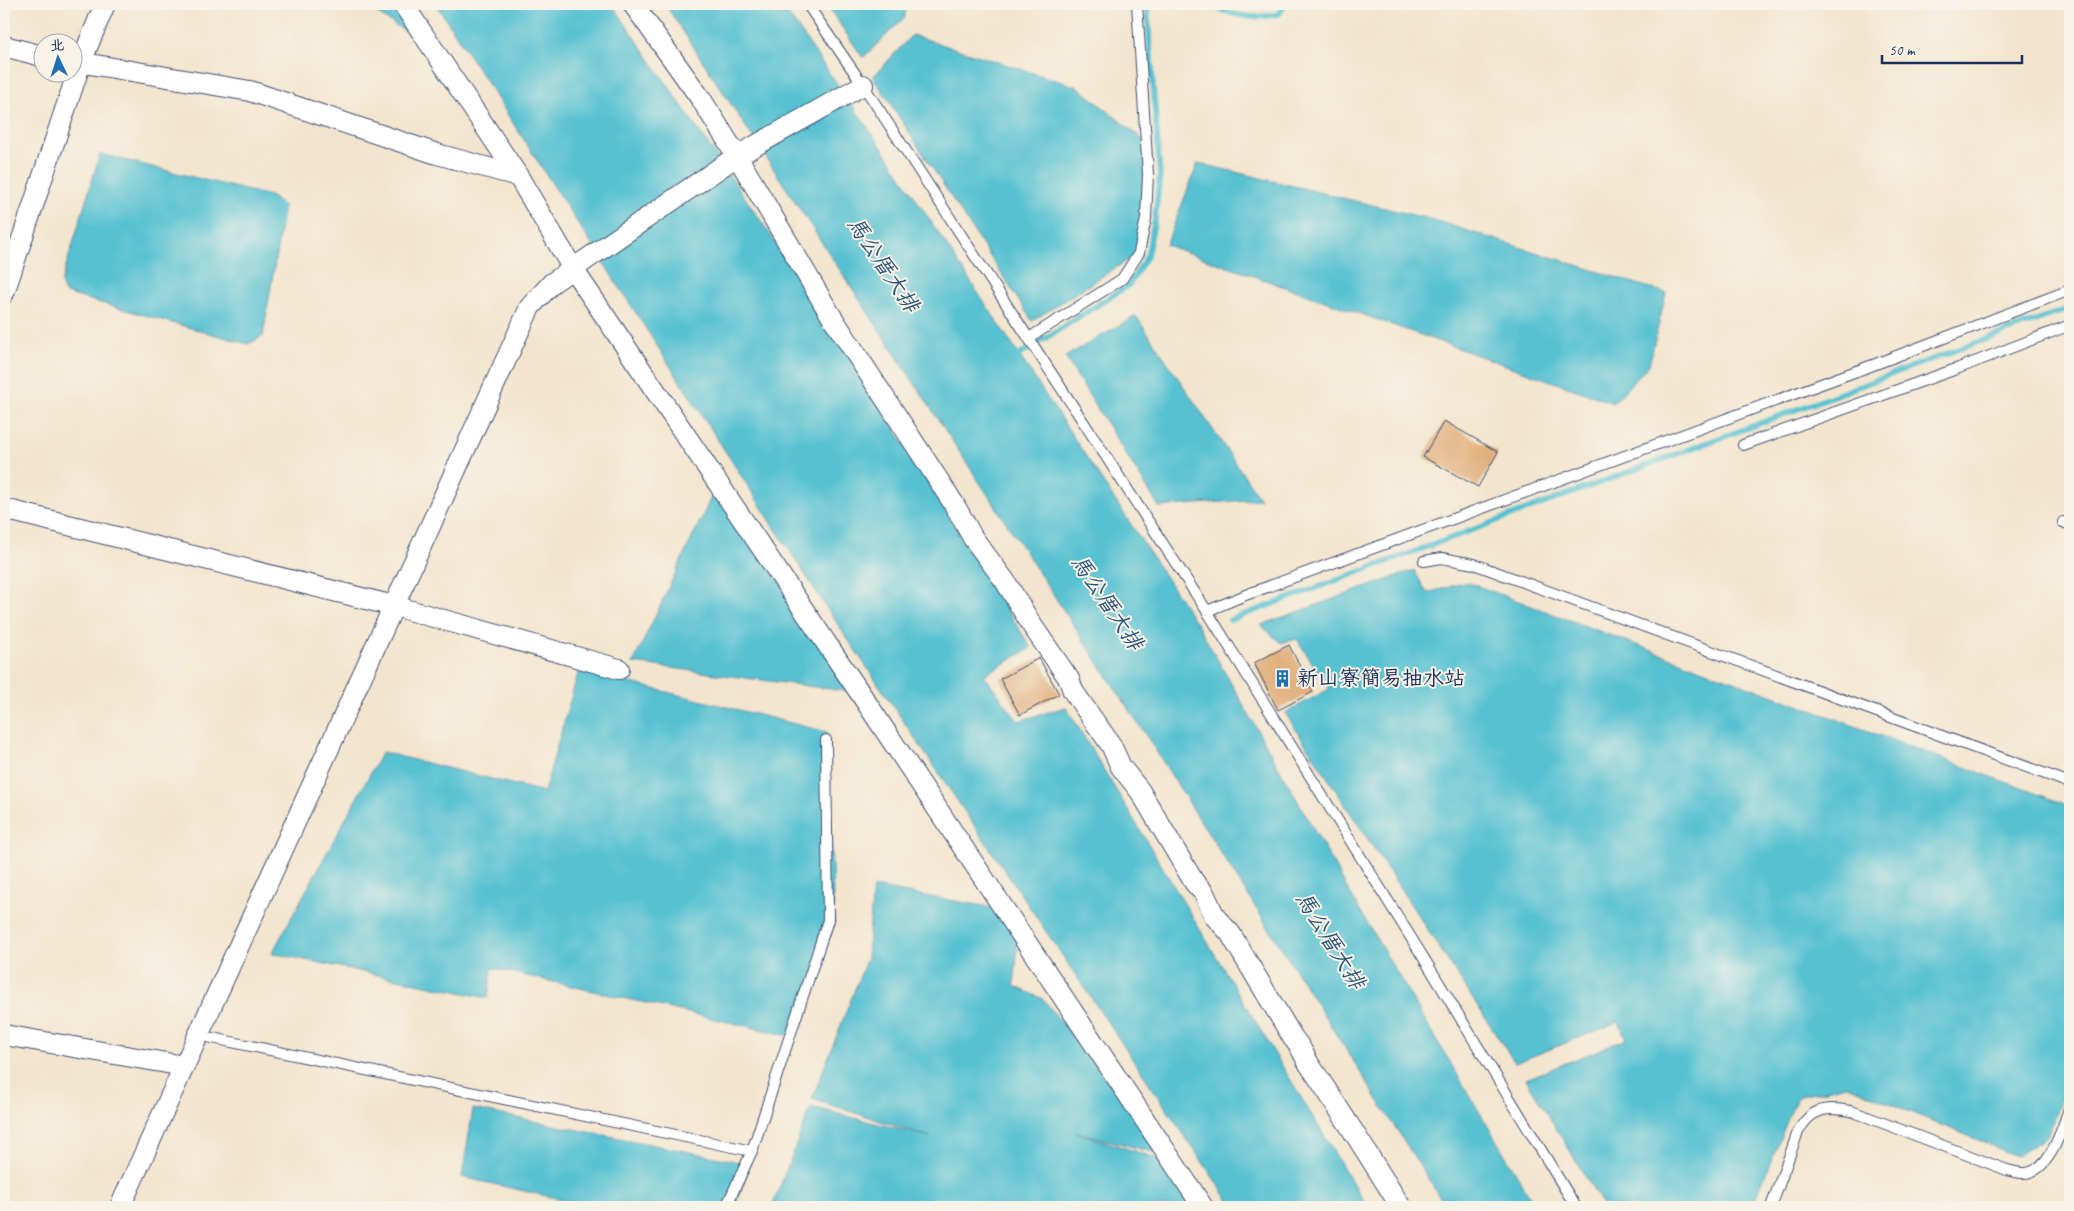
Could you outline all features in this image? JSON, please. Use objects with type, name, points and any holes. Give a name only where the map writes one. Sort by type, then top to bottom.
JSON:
[{"type":"street","points":[[82,51],[105,4]]},
{"type":"street","points":[[403,4],[518,176],[572,270],[860,692],[1202,1207]]},
{"type":"street","points":[[633,4],[701,99],[738,156],[830,314],[954,504],[973,538],[1005,582],[1069,679],[1073,691],[1111,745],[1122,767],[1140,791],[1194,882],[1204,893],[1215,917],[1230,933],[1293,1038],[1303,1049],[1308,1062],[1327,1088],[1401,1207]]},
{"type":"street","points":[[4,46],[32,53]]},
{"type":"street","points":[[82,62],[250,91],[437,154],[518,176]]},
{"type":"street","points":[[4,293],[70,82]]},
{"type":"street","points":[[120,1207],[530,307],[552,283],[738,156],[863,85]]},
{"type":"street","points":[[4,509],[394,606],[619,670]]},
{"type":"street","points":[[4,1034],[184,1066]]},
{"type":"lane","points":[[807,4],[863,85],[1207,611],[1424,957],[1565,1192],[1576,1207]]},
{"type":"lane","points":[[1029,339],[1122,279],[1139,253],[1146,218],[1148,174],[1137,4]]},
{"type":"lane","points":[[1207,611],[1257,590],[1873,365],[2070,290]]},
{"type":"lane","points":[[1743,446],[1960,368],[2070,325]]},
{"type":"lane","points":[[1424,561],[1442,558],[1474,564],[2070,783]]},
{"type":"lane","points":[[726,1207],[752,1151],[828,920],[826,740]]},
{"type":"lane","points":[[198,1035],[752,1151]]},
{"type":"lane","points":[[1771,1207],[1798,1132],[1804,1120],[1813,1113],[1839,1108],[1854,1112],[2007,1170],[2024,1174],[2038,1169],[2048,1158],[2058,1139],[2070,1106]]},
{"type":"water","points":[[362,4],[402,4],[432,48]]},
{"type":"water","points":[[436,4],[612,4],[815,300],[1031,648],[984,675],[1018,721],[1066,707],[1367,1207],[1233,1207],[830,613]]},
{"type":"water","name":"馬公厝大排","points":[[665,4],[781,4],[883,149],[1202,632],[1356,904],[1536,1207],[1446,1207],[1151,743]]},
{"type":"water","points":[[826,4],[905,4],[905,17],[863,58]]},
{"type":"water","points":[[912,35],[1078,87],[1146,142],[1139,253],[1032,321],[873,77]]},
{"type":"water","points":[[100,154],[270,196],[284,206],[263,336],[248,344],[65,293],[61,283]]},
{"type":"water","points":[[1198,163],[1430,219],[1666,293],[1649,365],[1613,403],[1166,245]]},
{"type":"water","points":[[1136,316],[1260,499],[1159,507],[1065,357]]},
{"type":"water","points":[[717,485],[860,693],[633,663]]},
{"type":"water","points":[[1414,570],[1427,593],[1467,582],[2070,806],[2070,1072],[2048,1136],[2016,1156],[1846,1085],[1797,1097],[1752,1207],[1604,1207],[1526,1079],[1626,1039],[1619,1022],[1515,1063],[1285,713],[1329,689],[1297,639],[1281,643],[1261,625]]},
{"type":"water","points":[[579,670],[827,732],[834,923],[794,1037],[492,968],[488,998],[272,953],[382,752],[544,792]]},
{"type":"water","points":[[873,887],[1002,909],[1019,934],[1014,986],[1043,999],[1168,1156],[1076,1132],[1168,1162],[1198,1207],[772,1207],[811,1107],[930,1137],[812,1099],[867,958]]},
{"type":"water","points":[[473,1109],[750,1164],[735,1207],[595,1207],[462,1177]]},
{"type":"building","points":[[1444,421],[1498,452],[1478,487],[1423,457]]},
{"type":"building","name":"新山寮簡易抽水站","points":[[1289,645],[1313,692],[1278,710],[1254,663]]},
{"type":"building","points":[[1039,658],[1059,694],[1020,715],[1000,679]]},
{"type":"waterway","points":[[1013,359],[1129,285],[1147,256],[1155,219],[1160,175],[1147,4]]},
{"type":"waterway","points":[[1205,4],[1233,14],[1250,17],[1279,14],[1286,4]]},
{"type":"waterway","points":[[1230,620],[2070,308]]},
{"type":"place","name":"新山寮簡易抽水站","points":[[1283,678]]}]
